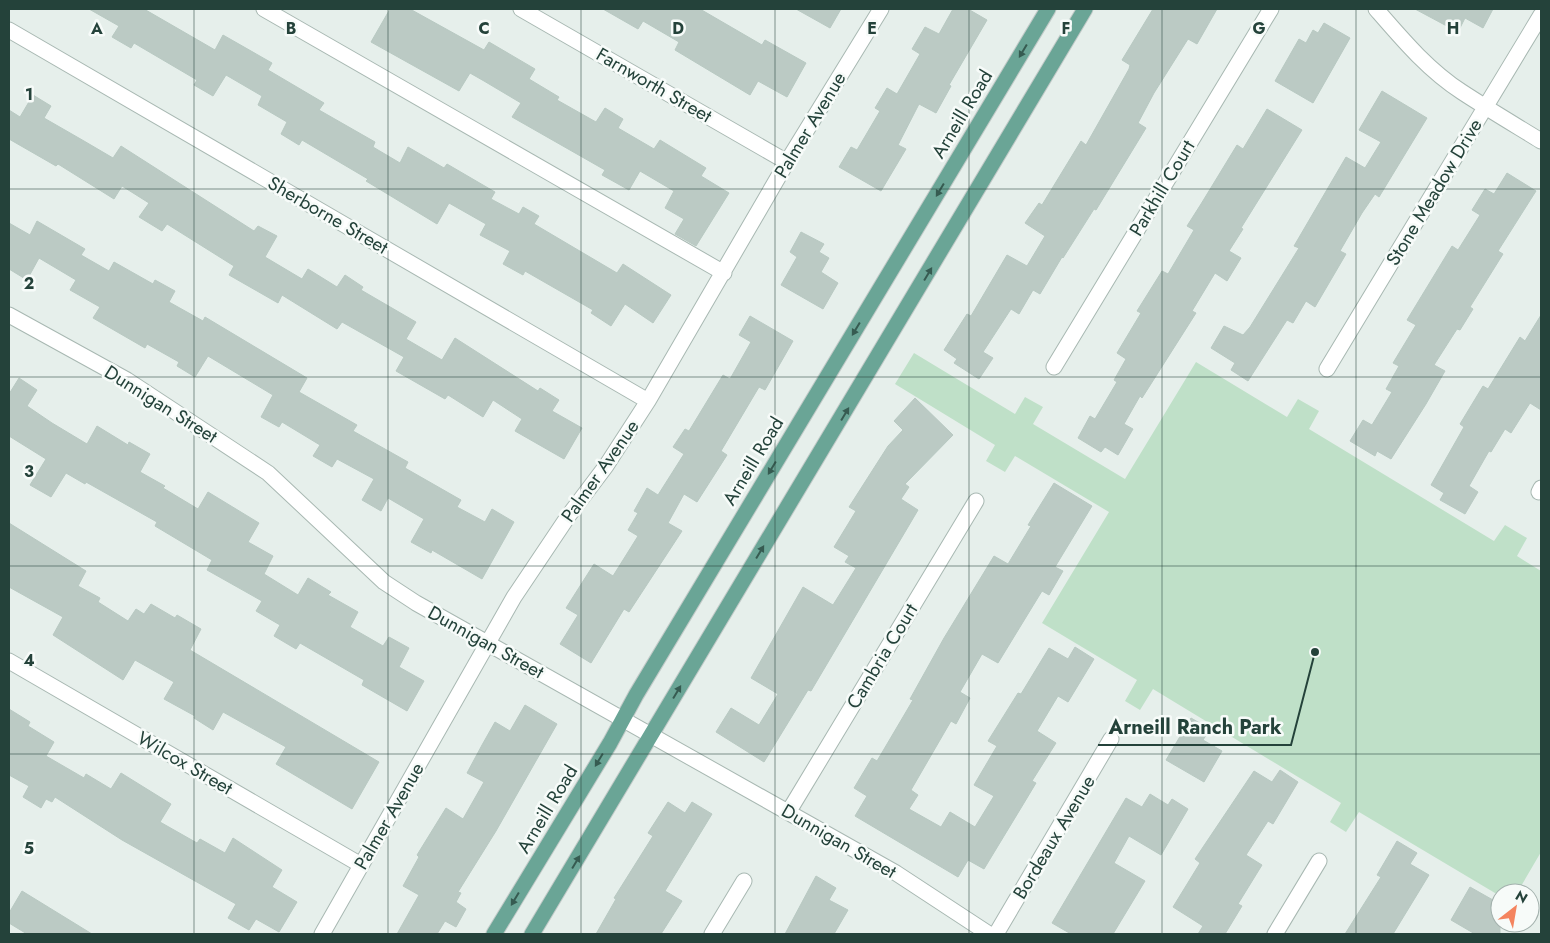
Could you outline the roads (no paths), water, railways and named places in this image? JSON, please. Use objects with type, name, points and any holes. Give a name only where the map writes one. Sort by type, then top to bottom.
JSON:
[{"type":"main road","name":"Arneill Road","points":[[494,934],[1048,9]]},
{"type":"main road","points":[[532,934],[651,733],[854,400],[1086,9]]},
{"type":"street","points":[[264,9],[724,273]]},
{"type":"street","name":"Farnworth Street","points":[[521,9],[787,162]]},
{"type":"street","name":"Palmer Avenue","points":[[322,934],[514,597],[569,515],[606,466],[648,401],[787,162],[881,9]]},
{"type":"street","name":"Parkhill Court","points":[[1054,367],[1271,9]]},
{"type":"street","points":[[1376,9],[1410,48],[1436,72],[1461,92],[1541,141]]},
{"type":"street","name":"Stone Meadow Drive","points":[[1327,369],[1541,15]]},
{"type":"street","name":"Sherborne Street","points":[[9,30],[648,401]]},
{"type":"street","name":"Dunnigan Street","points":[[9,315],[127,380],[268,473],[291,492],[384,582],[416,603],[651,733],[896,873],[989,934]]},
{"type":"street","name":"Cambria Court","points":[[788,811],[976,501]]},
{"type":"street","name":"Wilcox Street","points":[[9,661],[361,865]]},
{"type":"street","name":"Bordeaux Avenue","points":[[996,934],[1112,739]]},
{"type":"street","points":[[1274,934],[1319,861]]},
{"type":"street","points":[[712,934],[744,881]]},
{"type":"place","name":"Arneill Ranch Park","points":[[1315,652]]}]
